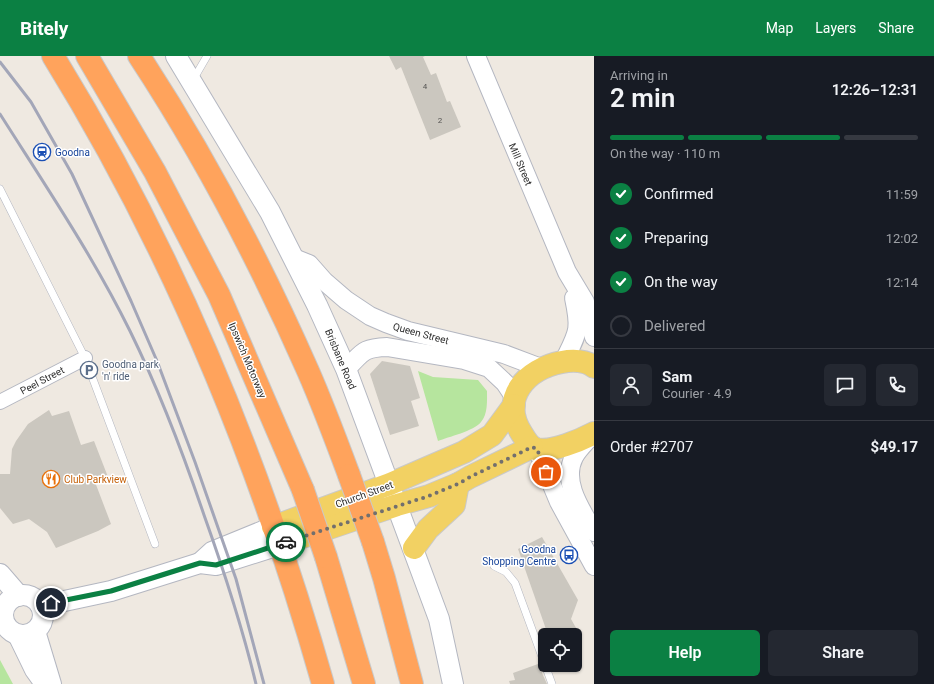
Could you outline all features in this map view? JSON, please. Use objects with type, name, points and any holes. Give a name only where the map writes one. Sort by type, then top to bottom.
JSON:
[{"type":"highway","points":[[53,56],[126,182],[175,282],[238,431],[297,596],[323,684]]},
{"type":"highway","name":"Ipswich Motorway","points":[[87,56],[156,172],[219,295],[303,490],[326,557],[364,684]]},
{"type":"highway","points":[[139,56],[198,155],[243,236],[308,372],[349,475],[373,542],[412,684]]},
{"type":"main road","name":"Brisbane Road","points":[[176,56],[270,212],[317,305],[346,369],[439,618],[453,684]]},
{"type":"main road","points":[[541,368],[564,361],[582,362],[594,367]]},
{"type":"main road","name":"Church Street","points":[[276,536],[477,446],[492,435],[515,402],[519,388],[532,373],[541,368]]},
{"type":"main road","points":[[515,402],[515,419],[519,430],[534,448]]},
{"type":"main road","name":"Church Street","points":[[41,606],[111,591],[200,563],[212,552],[417,501],[458,484],[534,448],[566,445],[594,433]]},
{"type":"main road","points":[[414,548],[428,529],[454,505],[458,484]]},
{"type":"main road","points":[[0,574],[19,596]]},
{"type":"main road","points":[[19,596],[32,597],[41,606],[43,613],[42,619],[26,633],[6,627],[3,615],[2,606],[19,596]]},
{"type":"street","name":"Mill Street","points":[[476,56],[567,272],[585,302],[594,337]]},
{"type":"street","name":"Queen Street","points":[[294,258],[309,264],[324,281],[346,300],[370,316],[408,331],[504,354],[541,368]]},
{"type":"street","name":"Mill Street","points":[[564,361],[579,328],[577,312],[567,272]]},
{"type":"street","name":"Queen Street","points":[[346,369],[361,353],[367,349],[377,347],[387,347],[464,360],[489,368],[505,383],[515,402]]},
{"type":"street","name":"Peel Street","points":[[0,402],[85,358]]},
{"type":"street","points":[[594,433],[573,458],[570,478],[575,498],[594,532]]},
{"type":"street","points":[[534,448],[559,502],[594,566]]},
{"type":"street","points":[[26,633],[34,670],[44,684]]},
{"type":"street","points":[[26,633],[52,684]]},
{"type":"lane","points":[[192,81],[207,56]]},
{"type":"lane","points":[[0,189],[85,358],[155,544]]},
{"type":"lane","points":[[494,566],[506,572],[515,583],[552,684]]},
{"type":"green space","points":[[418,371],[433,377],[478,380],[487,391],[486,411],[481,422],[467,431],[438,441]]},
{"type":"green space","points":[[0,660],[13,684],[0,684]]},
{"type":"building","points":[[389,56],[425,56],[423,57],[431,75],[436,73],[447,102],[450,101],[461,127],[430,140],[401,67],[396,70]]},
{"type":"building","points":[[382,361],[410,366],[420,398],[411,401],[419,426],[390,435],[370,374]]},
{"type":"building","name":"Club Parkview","points":[[49,410],[52,416],[69,411],[81,445],[94,441],[108,477],[95,482],[111,524],[98,531],[56,548],[47,532],[29,519],[13,524],[0,508],[0,474],[10,474],[12,449],[16,441],[28,424]]},
{"type":"building","points":[[542,537],[578,600],[571,619],[576,628],[546,628],[518,549]]},
{"type":"building","points":[[538,664],[538,672],[542,672],[547,684],[510,684],[509,681],[515,680],[513,673]]},
{"type":"railway","points":[[0,62],[31,102],[72,174],[157,361],[195,462],[236,579],[264,684]]},
{"type":"railway","points":[[0,114],[68,221],[100,275],[116,303],[151,376],[179,445],[219,557],[239,620],[256,684]]},
{"type":"way so far","points":[[286,542],[397,505],[417,501],[458,484],[532,447],[537,449],[546,472]]},
{"type":"place","name":"Goodna","points":[[42,152]]},
{"type":"place","name":"Goodna park 'n' ride","points":[[89,370]]},
{"type":"place","name":"Club Parkview","points":[[51,479]]},
{"type":"place","name":"Goodna Shopping Centre","points":[[569,555]]},
{"type":"route","points":[[51,603],[111,591],[200,563],[216,565],[286,542]]}]
